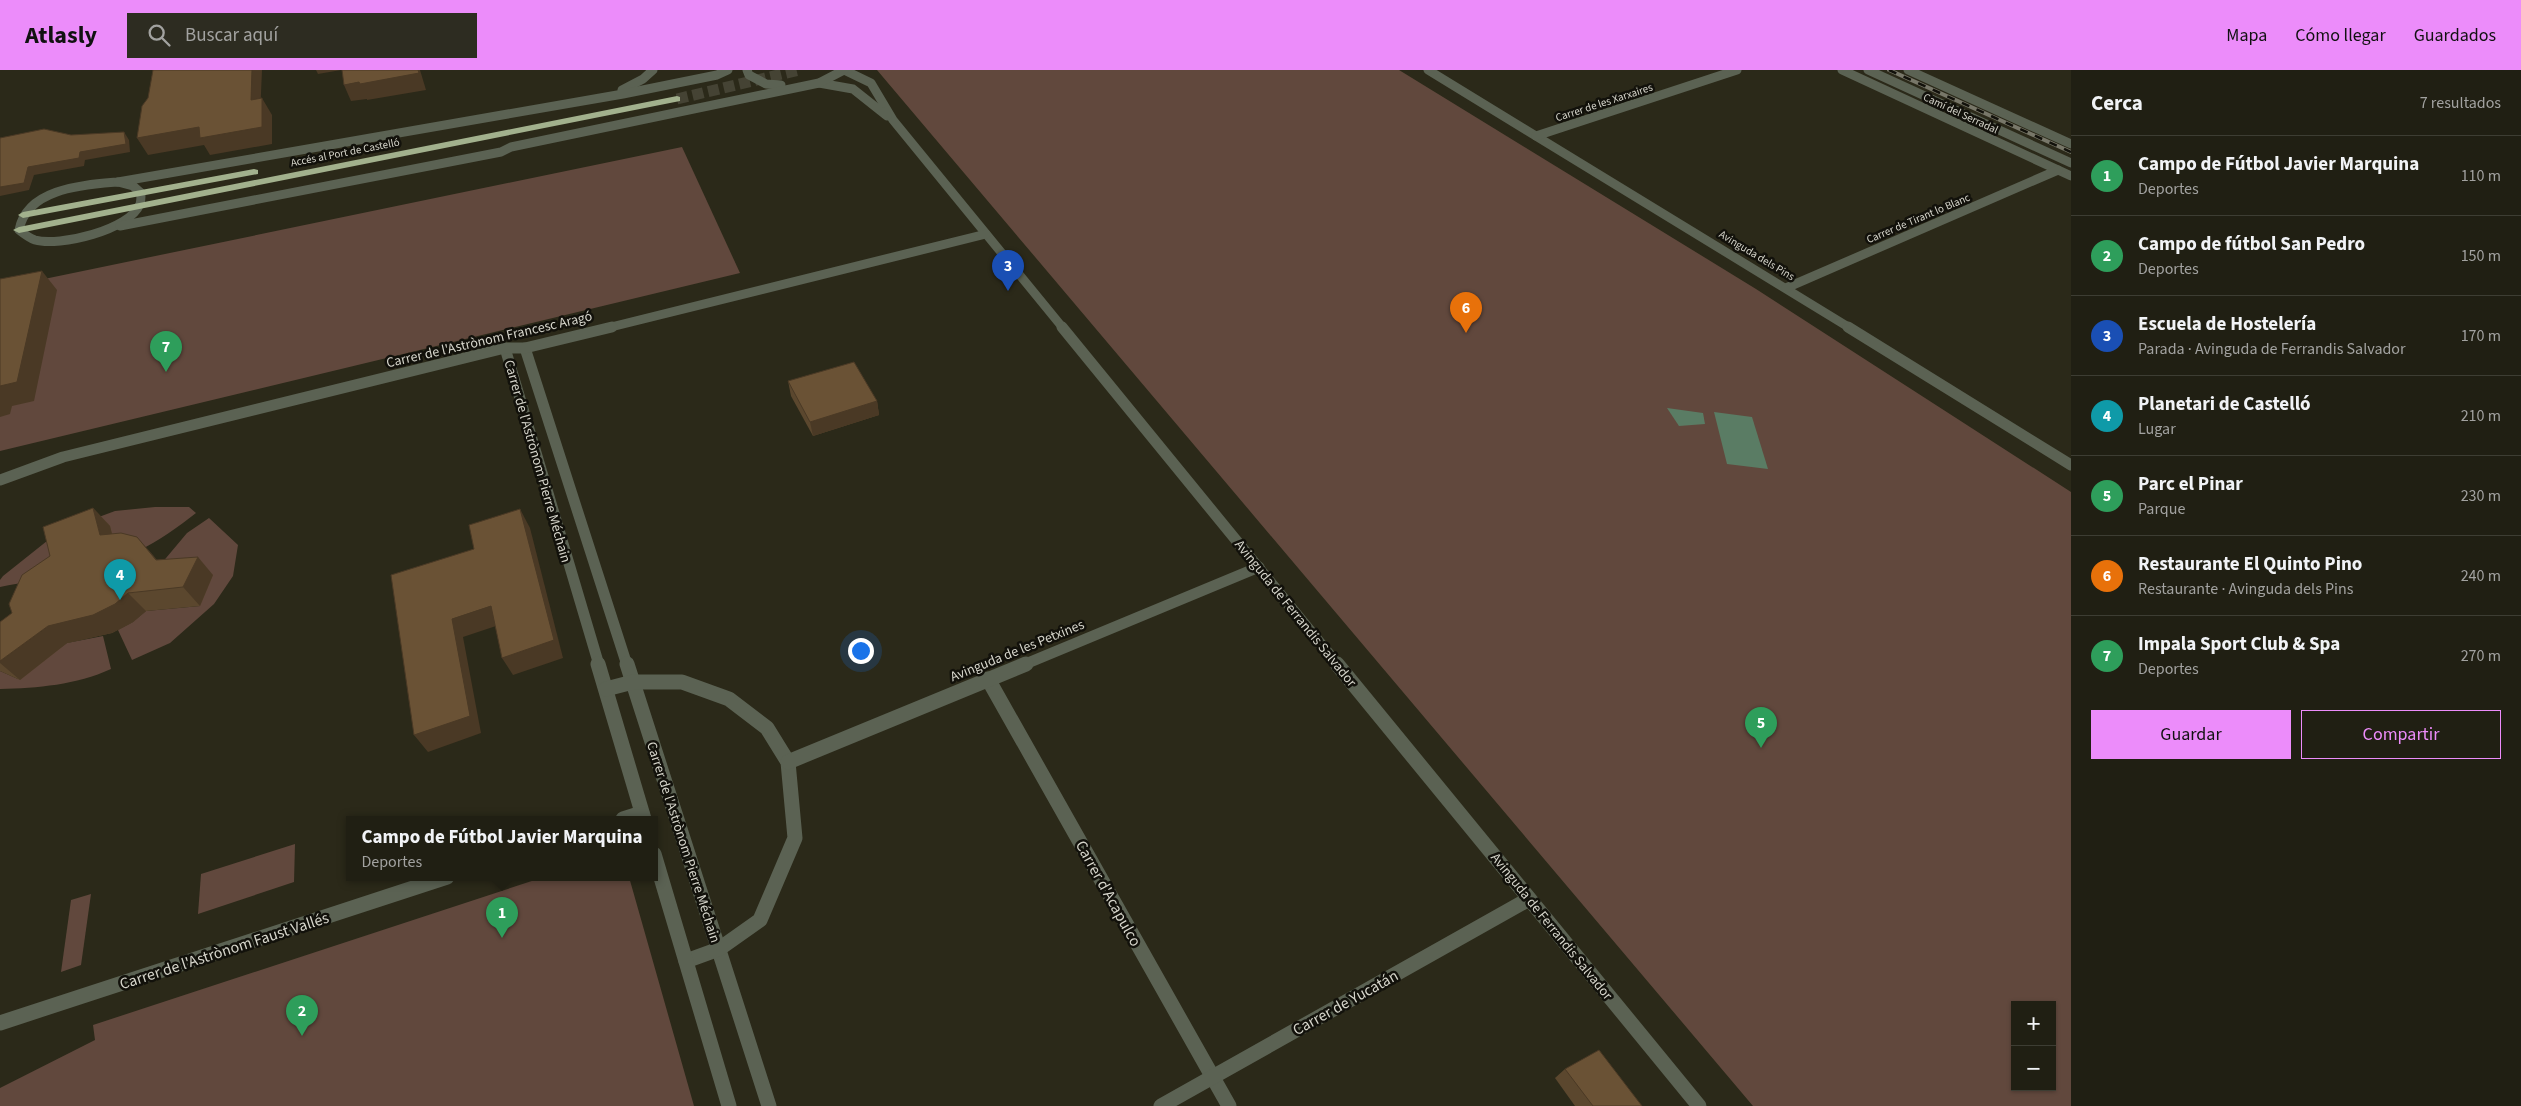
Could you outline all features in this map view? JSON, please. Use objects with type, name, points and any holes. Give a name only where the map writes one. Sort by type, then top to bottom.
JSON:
[{"type":"highway","name":"Accés al Port de Castelló","points":[[19,230],[675,96],[23,216]]},
{"type":"street","points":[[592,98],[621,90],[643,79],[653,70]]},
{"type":"street","points":[[728,70],[717,75],[624,94],[592,98],[118,182],[86,184],[52,195],[23,216],[19,230],[35,241],[71,240],[110,228],[501,152],[511,147],[819,82],[844,70]]},
{"type":"street","points":[[747,70],[749,75],[766,84],[794,86]]},
{"type":"street","name":"Avinguda de Ferrandis Salvador","points":[[844,70],[871,84],[893,120],[1699,1106]]},
{"type":"street","name":"Avinguda dels Pins","points":[[1428,70],[1786,288],[2071,465]]},
{"type":"street","name":"Carrer de les Xarxaires","points":[[1536,136],[1737,70]]},
{"type":"street","name":"Camí del Serradal","points":[[1842,70],[2071,176]]},
{"type":"street","name":"Camí del Serradal","points":[[1868,70],[2071,163]]},
{"type":"street","points":[[1908,70],[2071,144]]},
{"type":"street","name":"Avinguda de Ferrandis Salvador","points":[[819,82],[853,89],[893,120]]},
{"type":"street","points":[[745,97],[766,84]]},
{"type":"street","name":"Carrer de Tirant lo Blanc","points":[[1786,288],[2058,170]]},
{"type":"street","points":[[110,228],[129,217],[140,205],[141,193],[133,186],[118,182]]},
{"type":"street","name":"Carrer de l'Astrònom Francesc Aragó","points":[[0,480],[63,457],[505,348],[525,348],[986,234]]},
{"type":"street","name":"Carrer de l'Astrònom Pierre Méchain","points":[[505,348],[643,816]]},
{"type":"street","name":"Carrer de l'Astrònom Pierre Méchain","points":[[525,348],[718,948],[686,962]]},
{"type":"street","name":"Avinguda de les Petxines","points":[[788,762],[1259,567]]},
{"type":"street","name":"Carrer d'Acapulco","points":[[988,679],[1229,1106]]},
{"type":"street","points":[[606,689],[633,682],[682,682],[729,700],[767,728],[788,762],[795,838],[760,920],[718,948],[769,1106]]},
{"type":"street","points":[[658,868],[729,1106]]},
{"type":"street","name":"Carrer de l'Astrònom Faust Vallés","points":[[0,1023],[435,881]]},
{"type":"street","name":"Carrer de Yucatán","points":[[1161,1106],[1529,899]]},
{"type":"shaded area","points":[[877,70],[1399,70],[1756,289],[2071,492],[2071,1106],[1753,1106]]},
{"type":"shaded area","points":[[682,147],[740,273],[0,451],[0,292],[20,284]]},
{"type":"shaded area","points":[[1667,408],[1703,413],[1705,424],[1679,426]]},
{"type":"shaded area","points":[[1714,412],[1752,417],[1768,469],[1727,464]]},
{"type":"shaded area","points":[[155,507],[189,507],[196,513],[153,543],[122,558],[70,573],[0,587],[0,580],[3,576],[52,537],[115,511]]},
{"type":"shaded area","points":[[209,518],[238,545],[233,576],[214,604],[170,643],[132,660],[118,630],[133,622],[146,611],[200,606],[161,564],[187,533]]},
{"type":"shaded area","points":[[103,636],[111,669],[84,679],[57,685],[0,689],[0,671],[18,679],[67,643]]},
{"type":"shaded area","points":[[295,844],[294,882],[198,914],[201,874]]},
{"type":"shaded area","points":[[532,881],[630,881],[694,1106],[0,1106],[0,1088],[95,1040],[93,1025]]},
{"type":"shaded area","points":[[91,894],[81,965],[61,972],[71,900]]},
{"type":"building","points":[[153,70],[252,70],[251,100],[262,98],[262,127],[200,138],[199,127],[137,138],[142,106],[148,98]]},
{"type":"building","points":[[342,70],[418,70],[419,73],[360,84],[359,82],[344,85]]},
{"type":"building","points":[[44,129],[71,135],[124,132],[126,144],[80,152],[79,158],[28,167],[24,183],[0,187],[0,138]]},
{"type":"building","points":[[42,271],[17,382],[0,386],[0,279]]},
{"type":"building","points":[[854,362],[877,401],[810,422],[788,381]]},
{"type":"building","points":[[93,508],[100,535],[121,533],[137,537],[156,560],[198,557],[183,587],[128,593],[115,604],[93,615],[48,626],[0,661],[0,622],[12,613],[9,604],[22,575],[50,556],[43,527]]},
{"type":"building","points":[[520,509],[554,640],[502,658],[491,606],[452,619],[470,716],[414,735],[391,575],[474,549],[469,525]]},
{"type":"building","points":[[1599,1050],[1642,1106],[1593,1106],[1565,1069]]},
{"type":"tunnel","points":[[677,99],[799,70]]},
{"type":"railway","points":[[1889,70],[2071,152]]},
{"type":"place","name":"Escuela de Hostelería","points":[[1008,291]]},
{"type":"place","name":"Restaurante El Quinto Pino","points":[[1466,333]]},
{"type":"place","name":"Impala Sport Club & Spa","points":[[166,372]]},
{"type":"place","name":"Planetari de Castelló","points":[[120,600]]},
{"type":"place","name":"Parc el Pinar","points":[[1761,748]]},
{"type":"place","name":"Campo de Fútbol Javier Marquina","points":[[502,938]]},
{"type":"place","name":"Campo de fútbol San Pedro","points":[[302,1036]]}]
